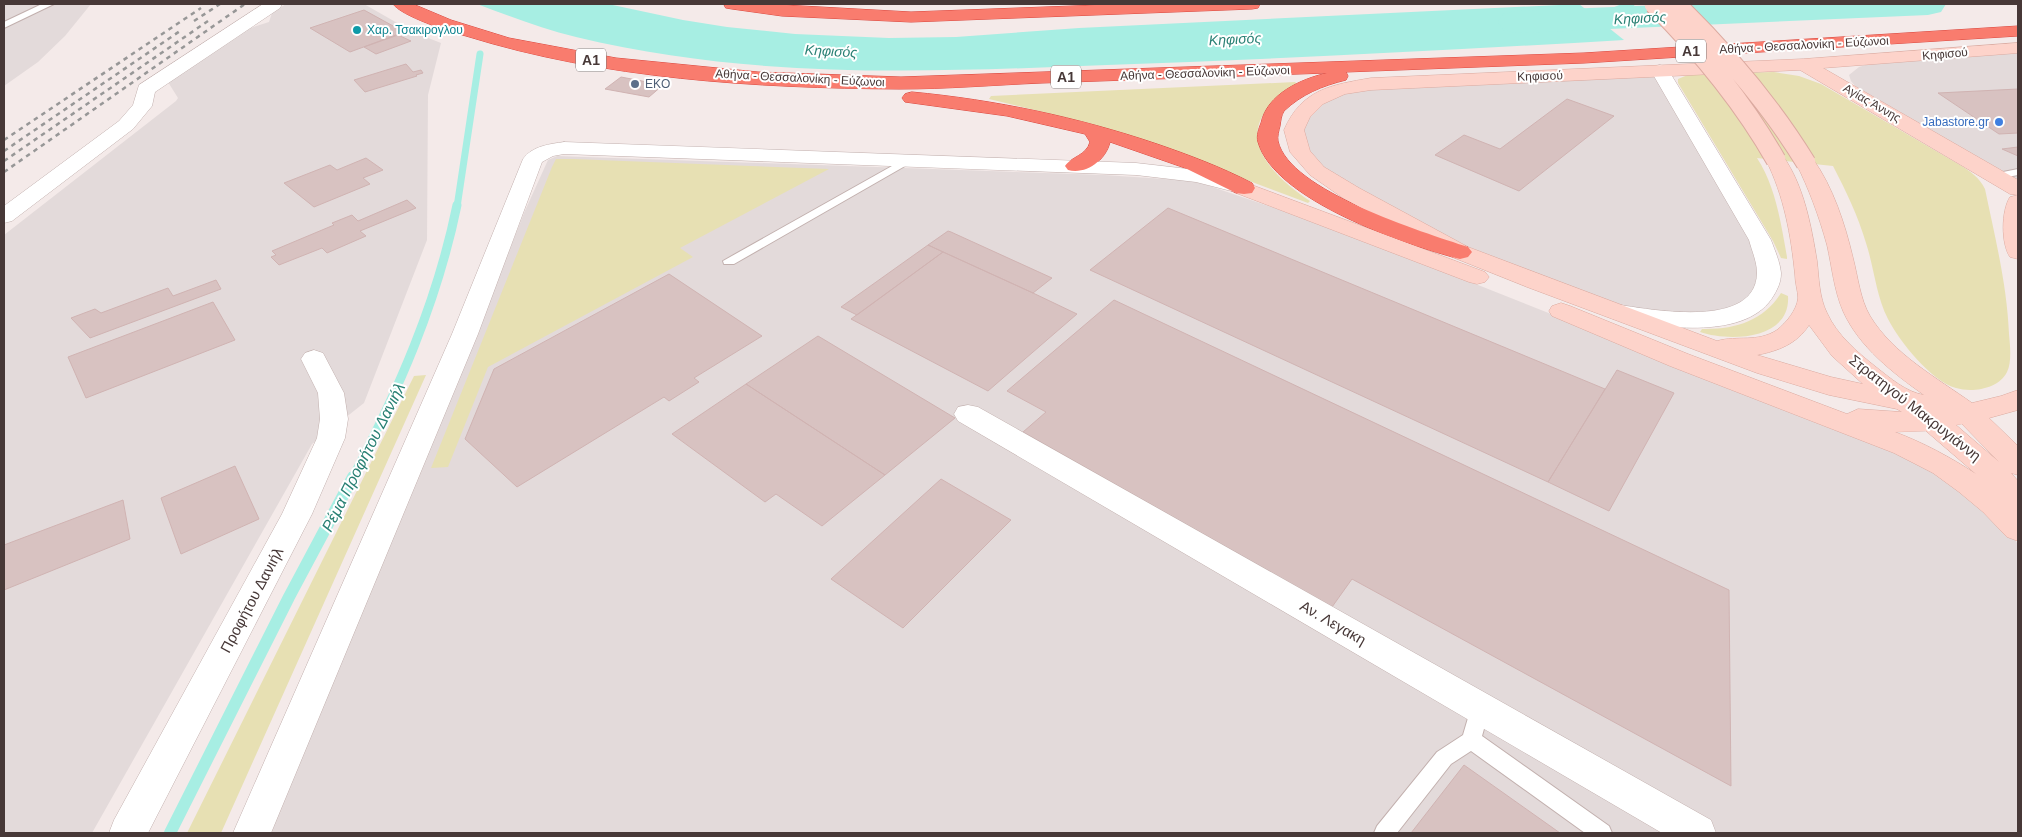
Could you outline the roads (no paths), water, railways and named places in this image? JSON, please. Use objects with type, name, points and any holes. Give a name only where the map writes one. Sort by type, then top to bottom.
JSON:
[{"type":"highway","name":"Αθήνα - Θεσσαλονίκη - Εύζωνοι","points":[[401,4],[456,28],[541,50],[640,68],[730,75],[901,83],[1584,58],[2018,31]]},
{"type":"highway","points":[[732,4],[782,11],[911,17],[1252,4]]},
{"type":"highway","points":[[1402,66],[1332,77],[1301,90],[1283,101],[1271,118],[1268,132],[1269,144],[1279,163],[1298,182],[1314,192],[1372,219],[1460,252]]},
{"type":"highway","points":[[730,75],[816,90],[962,102],[1033,115],[1091,129],[1178,158],[1244,188]]},
{"type":"highway","points":[[1075,166],[1087,160],[1099,148],[1100,142],[1091,129]]},
{"type":"street","points":[[4,216],[126,125],[142,106],[146,90],[274,4]]},
{"type":"street","name":"Στρατηγού Μακρυγιάννη","points":[[1654,4],[1723,80],[1760,132],[1787,180],[1800,229],[1809,301],[1825,331],[1851,360],[1874,380],[1933,420],[1984,462],[2018,499]]},
{"type":"street","name":"Στρατηγού Μακρυγιάννη","points":[[1676,4],[1749,80],[1789,134],[1825,203],[1839,246],[1852,304],[1865,328],[1880,346],[1908,371],[1966,413],[2018,465]]},
{"type":"street","name":"Κηφισού","points":[[1703,345],[1460,252],[1351,193],[1317,171],[1300,152],[1295,138],[1294,130],[1296,123],[1306,108],[1334,92],[1370,84],[1803,64],[2018,48]]},
{"type":"street","name":"Αγίας Άννης","points":[[1803,64],[2018,189]]},
{"type":"street","points":[[1615,312],[1687,320],[1730,316],[1753,305],[1767,286],[1768,261],[1760,240],[1660,71]]},
{"type":"street","points":[[252,833],[426,428],[533,159],[547,151],[564,148],[1075,166],[1161,171],[1197,176],[1244,188],[1403,248],[1679,360],[1904,446],[1943,466],[1994,504],[2018,528]]},
{"type":"street","points":[[2018,202],[2014,222],[2018,252]]},
{"type":"street","points":[[1703,345],[1731,348],[1754,347],[1773,343],[1790,334],[1800,322],[1809,301]]},
{"type":"street","points":[[1703,345],[1806,380],[1966,413]]},
{"type":"street","name":"Προφήτου Δανιήλ","points":[[128,833],[297,514],[331,438],[334,419],[331,392],[314,359]]},
{"type":"street","points":[[1830,418],[1893,422],[1933,420],[2008,404],[2018,399]]},
{"type":"street","name":"Αν. Λεγακη","points":[[968,414],[1480,707],[1660,823],[1697,833]]},
{"type":"lane","points":[[4,25],[49,4]]},
{"type":"lane","points":[[730,261],[908,160]]},
{"type":"lane","points":[[1997,176],[2018,172]]},
{"type":"lane","points":[[1384,833],[1444,758],[1471,740],[1480,707]]},
{"type":"lane","points":[[1471,740],[1602,833]]},
{"type":"water","points":[[477,4],[608,4],[727,27],[795,34],[889,38],[956,37],[1079,28],[1579,4],[1624,40],[1172,63],[973,70],[841,70],[709,61],[643,51],[563,34]]},
{"type":"waterway","points":[[1597,18],[1631,4]]},
{"type":"waterway","name":"Κηφισός","points":[[1516,22],[1928,4]]},
{"type":"waterway","name":"Ρέμα Προφήτου Δανιήλ","points":[[457,207],[480,54]]},
{"type":"waterway","name":"Ρέμα Προφήτου Δανιήλ","points":[[352,479],[385,413],[414,346],[439,277],[457,205]]},
{"type":"waterway","name":"Ρέμα Προφήτου Δανιήλ","points":[[170,833],[289,597],[353,477]]},
{"type":"railway","points":[[194,21],[220,4]]},
{"type":"railway","points":[[4,172],[245,4]]},
{"type":"railway","points":[[4,140],[201,8]]},
{"type":"railway","points":[[4,161],[208,21]]},
{"type":"railway","points":[[4,151],[180,31]]},
{"type":"place","name":"Χαρ. Τσακιρογλου","points":[[357,30]]},
{"type":"place","name":"EKO","points":[[635,84]]},
{"type":"place","name":"Jabastore.gr","points":[[1999,122]]}]
